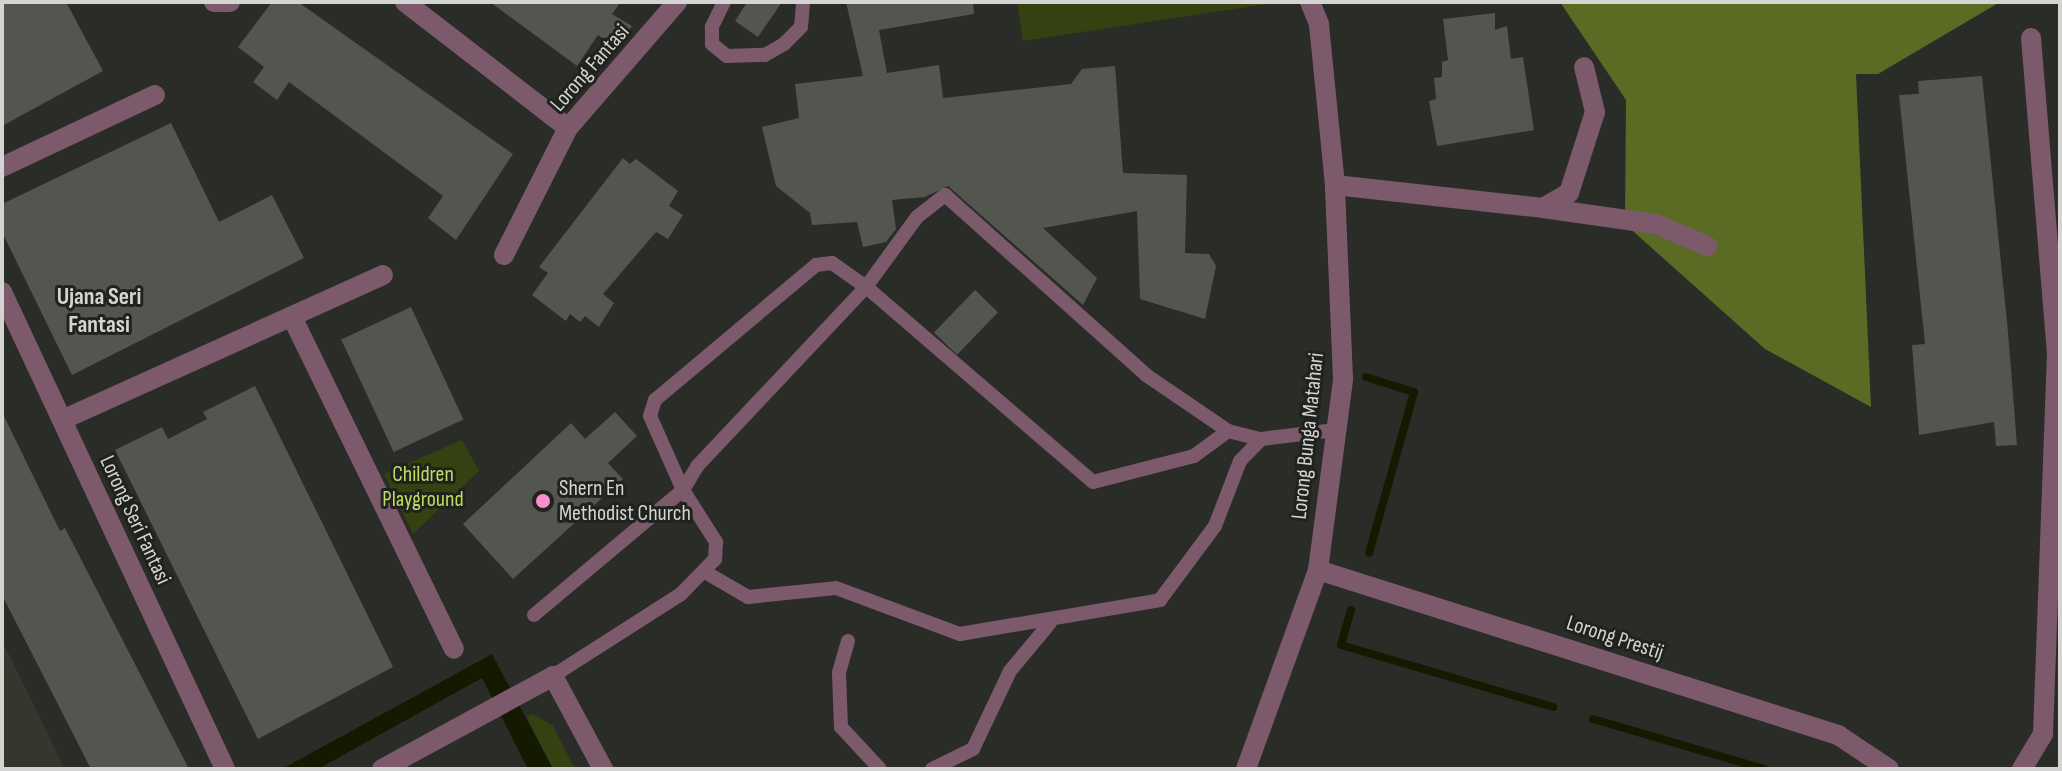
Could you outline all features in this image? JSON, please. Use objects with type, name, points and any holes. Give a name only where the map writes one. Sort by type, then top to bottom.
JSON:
[{"type":"street","points":[[214,2],[230,2]]},
{"type":"street","points":[[405,2],[568,128]]},
{"type":"street","name":"Lorong Fantasi","points":[[504,255],[568,128],[677,2]]},
{"type":"street","name":"Lorong Bunga Matahari","points":[[1246,769],[1318,570],[1343,379],[1335,185],[1319,24],[1310,2]]},
{"type":"street","points":[[2022,769],[2043,734],[2057,354],[2031,38]]},
{"type":"street","points":[[1543,208],[1569,193],[1595,112],[1584,67]]},
{"type":"street","points":[[2,167],[155,95]]},
{"type":"street","points":[[1335,185],[1656,224],[1707,246]]},
{"type":"street","points":[[62,420],[383,275]]},
{"type":"street","name":"Lorong Seri Fantasi","points":[[2,292],[225,769]]},
{"type":"street","points":[[292,317],[454,649]]},
{"type":"street","name":"Lorong Prestij","points":[[1318,570],[1838,735],[1889,769]]},
{"type":"street","points":[[382,769],[553,676],[603,769]]},
{"type":"lane","points":[[724,2],[712,27],[712,44],[727,56],[765,55],[784,44],[801,27],[803,2]]},
{"type":"lane","points":[[534,615],[683,490],[698,465],[866,287],[917,217],[945,195],[1146,375],[1228,431],[1261,439],[1335,430]]},
{"type":"lane","points":[[553,676],[705,572],[715,559],[716,542],[683,490],[650,416],[655,400],[816,265],[846,268],[1093,482],[1194,456],[1228,431]]},
{"type":"lane","points":[[705,572],[748,597],[836,588],[960,634],[1050,623],[1160,600],[1215,526],[1240,461],[1261,439]]},
{"type":"lane","points":[[932,769],[973,749],[1010,671],[1050,623]]},
{"type":"lane","points":[[848,641],[839,673],[841,727],[880,769]]},
{"type":"shaded area","points":[[2,640],[65,769],[2,769]]},
{"type":"shaded area","points":[[492,654],[553,769],[528,769],[482,678],[318,769],[282,769]]},
{"type":"green space","points":[[1017,2],[1281,2],[1023,41]]},
{"type":"green space","points":[[1560,2],[2000,2],[1878,74],[1856,74],[1871,407],[1765,349],[1625,224],[1626,100]]},
{"type":"green space","name":"Children Playground","points":[[462,440],[479,471],[413,534],[384,474]]},
{"type":"green space","points":[[533,714],[553,726],[575,769],[553,769],[527,717]]},
{"type":"building","points":[[2,2],[66,2],[103,71],[2,126]]},
{"type":"building","points":[[272,2],[298,2],[513,154],[456,240],[428,218],[443,196],[289,82],[277,100],[253,82],[264,67],[238,47]]},
{"type":"building","points":[[490,2],[621,2],[612,14],[632,26],[617,48],[598,35],[577,66]]},
{"type":"building","points":[[747,2],[782,2],[758,37],[735,21]]},
{"type":"building","points":[[846,2],[973,2],[974,14],[879,30],[887,73],[939,65],[943,98],[1071,84],[1082,69],[1115,66],[1123,173],[1187,175],[1185,253],[1209,254],[1216,266],[1205,319],[1140,299],[1137,211],[1043,228],[1097,278],[1083,305],[948,186],[925,197],[892,200],[896,229],[886,242],[863,247],[857,222],[812,225],[810,213],[776,186],[762,127],[799,118],[795,84],[863,76]]},
{"type":"building","points":[[1495,13],[1495,30],[1507,26],[1511,59],[1523,57],[1534,130],[1437,146],[1429,101],[1436,99],[1434,78],[1442,77],[1442,62],[1448,60],[1443,19]]},
{"type":"building","points":[[1982,76],[2017,445],[1996,446],[1994,422],[1919,435],[1912,345],[1925,344],[1899,95],[1919,94],[1918,81]]},
{"type":"building","points":[[171,123],[219,222],[272,195],[304,258],[72,375],[2,232],[2,204]]},
{"type":"building","points":[[623,158],[630,164],[636,159],[678,191],[669,206],[683,215],[668,239],[656,232],[603,294],[614,303],[599,327],[585,316],[580,322],[570,314],[566,321],[532,295],[548,273],[539,267]]},
{"type":"building","points":[[975,290],[998,312],[957,355],[934,332]]},
{"type":"building","points":[[411,307],[463,419],[394,452],[341,340]]},
{"type":"building","points":[[255,386],[393,667],[258,739],[115,450],[162,427],[168,439],[207,419],[203,412]]},
{"type":"building","points":[[2,412],[60,531],[65,528],[189,769],[91,769],[2,595]]},
{"type":"building","name":"Shern En Methodist Church","points":[[615,412],[637,436],[608,463],[623,479],[513,579],[463,524],[571,423],[585,439]]},
{"type":"waterway","points":[[1366,377],[1414,392],[1369,553]]},
{"type":"waterway","points":[[1351,610],[1341,645],[1553,707]]},
{"type":"waterway","points":[[1593,719],[1764,769]]},
{"type":"place","name":"Shern En Methodist Church","points":[[543,501]]},
{"type":"district","name":"Ujana Seri Fantasi","points":[[99,311]]}]
